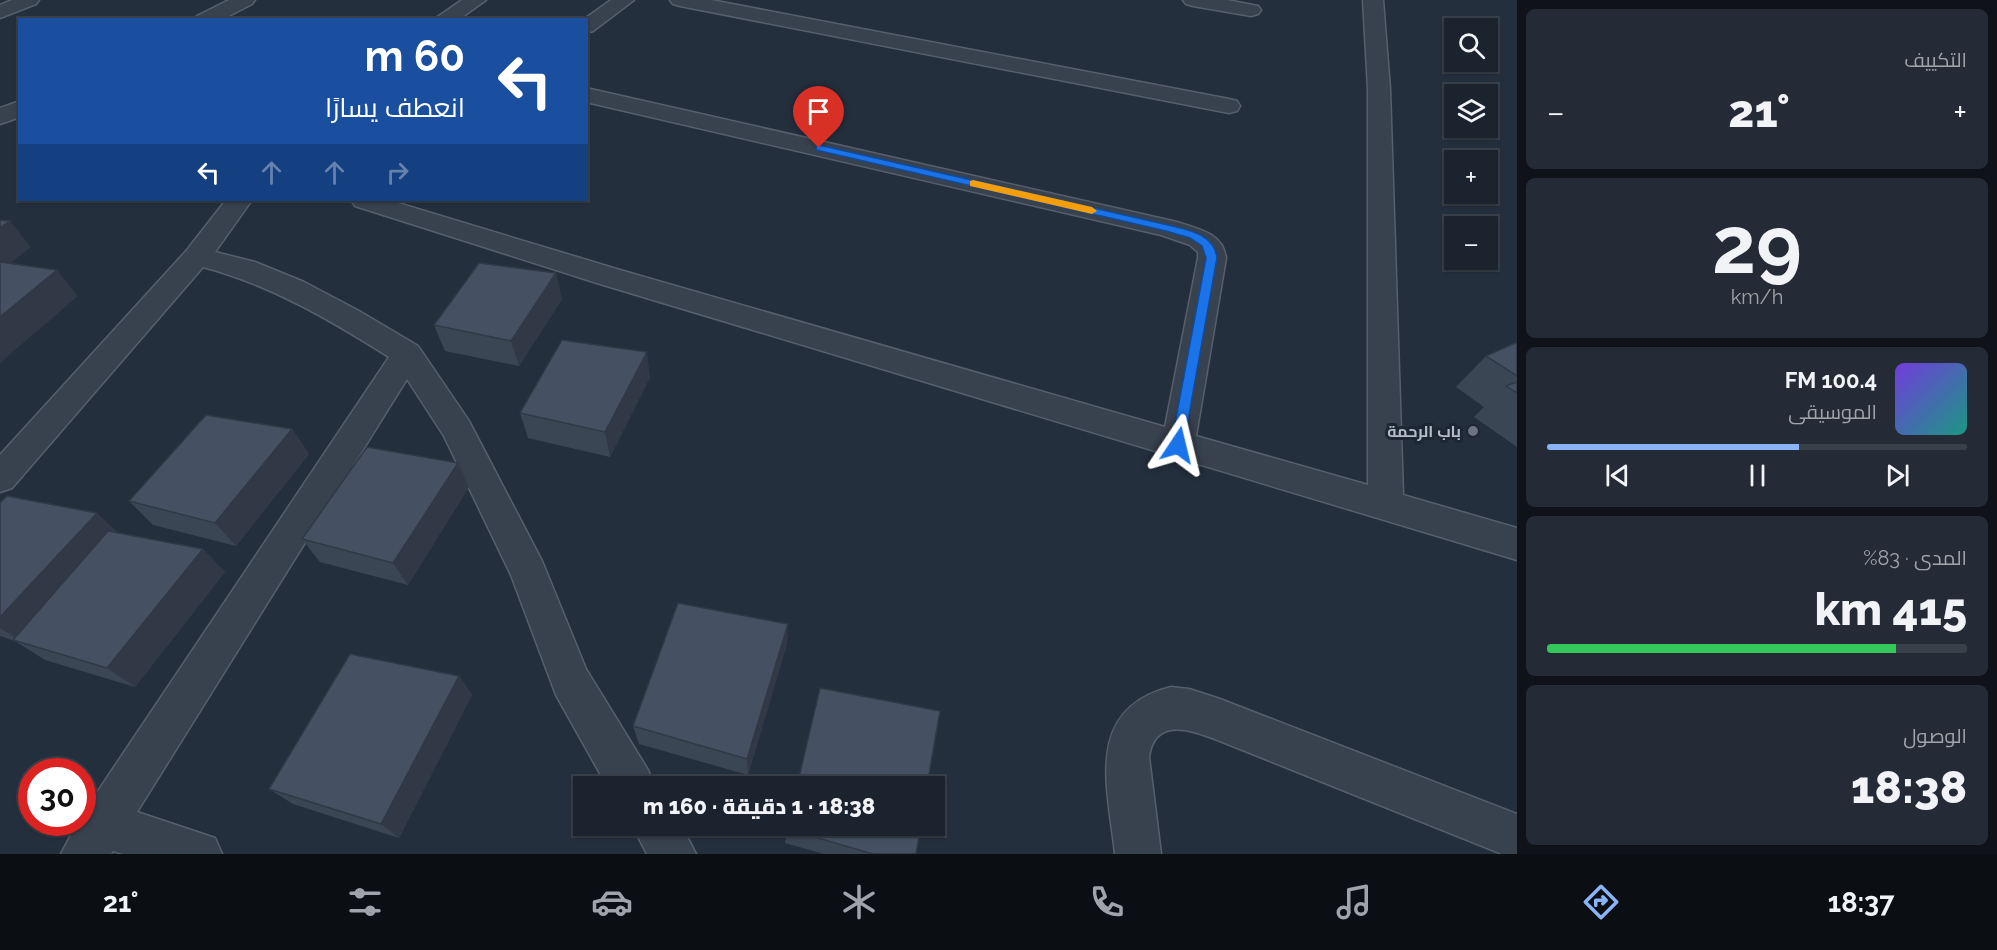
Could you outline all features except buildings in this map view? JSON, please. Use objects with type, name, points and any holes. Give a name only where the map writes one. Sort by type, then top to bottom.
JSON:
[{"type":"street","points":[[208,18],[245,0]]},
{"type":"street","points":[[446,18],[476,0]]},
{"type":"street","points":[[588,26],[624,0]]},
{"type":"street","points":[[680,0],[1228,106]]},
{"type":"street","points":[[1193,0],[1251,10]]},
{"type":"street","points":[[1373,0],[1379,89],[1386,507]]},
{"type":"street","points":[[0,12],[19,2]]},
{"type":"street","points":[[588,95],[1168,228],[1200,239],[1211,249],[1212,258],[1178,445]]},
{"type":"street","points":[[0,119],[18,109]]},
{"type":"street","points":[[0,119],[18,123]]},
{"type":"street","points":[[0,478],[197,256],[238,201]]},
{"type":"street","points":[[367,201],[610,277],[1517,544]]},
{"type":"street","points":[[197,256],[245,269],[294,289],[349,318],[407,354],[457,429],[529,573],[570,681],[626,776]]},
{"type":"street","points":[[199,854],[93,840],[407,354]]},
{"type":"street","points":[[1138,854],[1127,755],[1134,735],[1148,717],[1171,708],[1194,711],[1220,720],[1517,837]]},
{"type":"street","points":[[662,836],[673,854]]},
{"type":"slow traffic","points":[[973,184],[1092,211]]},
{"type":"place","name":"باب الرحمة","points":[[1473,431]]},
{"type":"route","points":[[819,148],[1168,228],[1200,239],[1211,249],[1212,258],[1178,445]]}]
